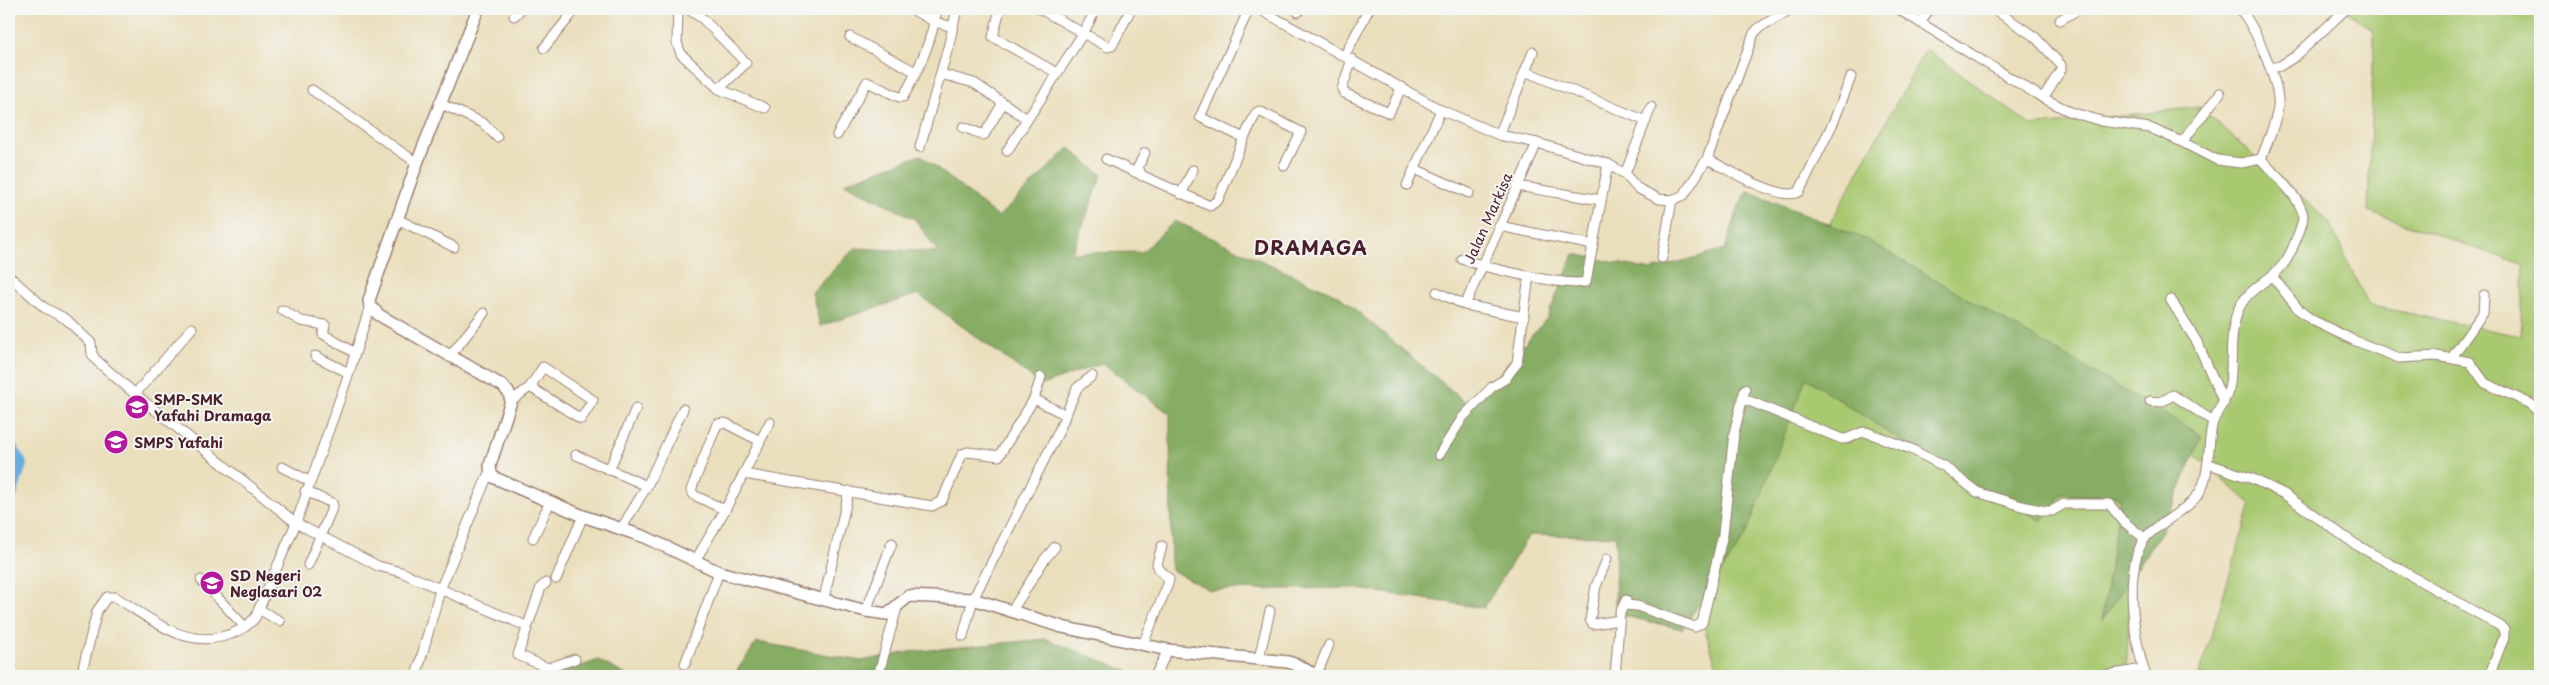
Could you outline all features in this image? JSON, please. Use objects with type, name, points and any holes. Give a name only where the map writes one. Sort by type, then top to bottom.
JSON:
[{"type":"street","points":[[81,676],[97,611],[107,597],[115,597],[176,633],[192,639],[225,636],[245,627],[260,610],[296,523],[309,481],[349,373],[370,306],[369,300],[416,164],[478,9]]},
{"type":"street","points":[[514,16],[521,9]]},
{"type":"street","points":[[544,48],[576,9]]},
{"type":"street","points":[[678,9],[677,49],[719,89],[765,108]]},
{"type":"street","points":[[688,9],[703,19],[746,63],[719,89]]},
{"type":"street","points":[[911,9],[935,22],[953,27]]},
{"type":"street","points":[[837,135],[865,83],[870,82],[902,98],[916,72],[935,22],[937,9]]},
{"type":"street","points":[[920,147],[957,9]]},
{"type":"street","points":[[1000,9],[993,37],[1057,72]]},
{"type":"street","points":[[1040,9],[1051,11],[1108,47],[1112,46],[1131,9]]},
{"type":"street","points":[[1007,151],[1084,32],[1096,9]]},
{"type":"street","points":[[1244,138],[1202,119],[1200,114],[1249,9]]},
{"type":"street","points":[[1258,9],[1274,12],[1441,110],[1499,135],[1537,143],[1608,164],[1626,174],[1633,184],[1645,193],[1660,199],[1672,200],[1678,198],[1689,189],[1708,159],[1754,33],[1760,27],[1791,9]]},
{"type":"street","points":[[1369,9],[1349,57],[1342,90],[1344,93],[1389,113],[1402,87]]},
{"type":"street","points":[[1898,9],[2043,98],[2086,117],[2101,121],[2142,126],[2182,142],[2217,160],[2241,163],[2261,159]]},
{"type":"street","points":[[1920,22],[1930,9]]},
{"type":"street","points":[[1994,9],[2035,37],[2061,65],[2061,70],[2043,98]]},
{"type":"street","points":[[2060,20],[2078,9]]},
{"type":"street","points":[[2240,9],[2250,24],[2271,68],[2278,109],[2261,159]]},
{"type":"street","points":[[2271,68],[2280,66],[2296,56],[2346,9]]},
{"type":"street","points":[[850,37],[916,72]]},
{"type":"street","points":[[1499,135],[1527,72],[1533,52]]},
{"type":"street","points":[[1527,72],[1646,121]]},
{"type":"street","points":[[941,74],[974,83],[1027,119]]},
{"type":"street","points":[[1708,159],[1768,188],[1790,194],[1799,192],[1826,138],[1851,78]]},
{"type":"street","points":[[312,90],[416,164]]},
{"type":"street","points":[[2182,142],[2220,93]]},
{"type":"street","points":[[439,103],[483,123],[497,137]]},
{"type":"street","points":[[963,127],[984,135],[1003,103]]},
{"type":"street","points":[[1626,174],[1651,107]]},
{"type":"street","points":[[1407,185],[1441,110]]},
{"type":"street","points":[[1106,159],[1207,205],[1216,204],[1244,138],[1256,113],[1259,111],[1301,132],[1284,166]]},
{"type":"street","name":"Jalan Markisa","points":[[1464,305],[1537,143]]},
{"type":"street","points":[[1142,176],[1138,167],[1145,153]]},
{"type":"street","points":[[2101,676],[2144,673],[2132,605],[2131,590],[2134,560],[2144,538],[2198,495],[2203,486],[2209,464],[2213,422],[2230,389],[2232,333],[2238,312],[2247,295],[2281,268],[2289,255],[2303,215],[2296,199],[2261,159]]},
{"type":"street","points":[[1462,259],[1481,267],[1529,276],[1584,283],[1587,280],[1608,164]]},
{"type":"street","points":[[1415,169],[1469,193]]},
{"type":"street","points":[[1181,194],[1193,170]]},
{"type":"street","points":[[1517,186],[1601,200]]},
{"type":"street","points":[[1662,258],[1672,200]]},
{"type":"street","points":[[398,219],[454,247]]},
{"type":"street","points":[[1500,226],[1593,245]]},
{"type":"street","points":[[9,276],[46,308],[66,319],[91,343],[94,357],[135,394],[296,523],[378,566],[398,571],[526,626]]},
{"type":"street","points":[[1439,455],[1463,417],[1492,387],[1505,379],[1514,369],[1519,355],[1529,276]]},
{"type":"street","points":[[2272,276],[2291,302],[2305,315],[2353,340],[2399,358],[2437,356],[2452,357],[2470,362],[2486,383],[2531,404],[2540,415]]},
{"type":"street","points":[[1437,292],[1464,305],[1524,317]]},
{"type":"street","points":[[2452,357],[2483,313],[2484,295]]},
{"type":"street","points":[[2170,299],[2197,342],[2224,403]]},
{"type":"street","points":[[370,306],[379,315],[449,357],[503,386],[509,393],[510,401],[490,470],[440,590],[417,673]]},
{"type":"street","points":[[282,310],[301,321],[325,325],[323,334],[355,353]]},
{"type":"street","points":[[449,357],[484,313]]},
{"type":"street","points":[[135,394],[192,328]]},
{"type":"street","points":[[316,356],[349,373]]},
{"type":"street","points":[[510,401],[530,387],[543,367],[593,400],[582,419],[530,387]]},
{"type":"street","points":[[963,636],[973,600],[1066,415],[1077,388],[1092,376]]},
{"type":"street","points":[[744,474],[926,506],[940,504],[962,454],[968,452],[999,456],[1034,399],[1041,377]]},
{"type":"street","points":[[1616,676],[1620,609],[1625,603],[1695,627],[1702,622],[1723,534],[1728,503],[1731,447],[1744,394],[1842,439],[1848,439],[1858,432],[1866,432],[1910,449],[1946,467],[1977,492],[2022,506],[2052,511],[2064,504],[2109,504],[2123,521],[2144,538]]},
{"type":"street","points":[[2150,401],[2160,402],[2173,395],[2213,422]]},
{"type":"street","points":[[1034,399],[1066,415]]},
{"type":"street","points":[[609,470],[636,408]]},
{"type":"street","points":[[621,528],[646,486],[683,409]]},
{"type":"street","points":[[725,510],[694,495],[691,490],[717,424],[725,422],[760,441]]},
{"type":"street","points":[[694,561],[725,510],[770,422]]},
{"type":"street","points":[[576,455],[646,486]]},
{"type":"street","points":[[2209,464],[2253,479],[2284,494],[2355,544],[2500,626],[2504,630],[2504,637],[2489,676]]},
{"type":"street","points":[[282,467],[309,481]]},
{"type":"street","points":[[490,470],[491,474],[500,481],[582,516],[621,528],[719,572],[824,598],[866,611],[884,614],[909,596],[973,600],[1062,627],[1168,650],[1259,658],[1297,665],[1316,676],[1330,645]]},
{"type":"street","points":[[306,491],[333,504],[308,565]]},
{"type":"street","points":[[824,598],[848,492]]},
{"type":"street","points":[[533,538],[550,502]]},
{"type":"street","points":[[556,579],[582,516]]},
{"type":"street","points":[[866,611],[892,543]]},
{"type":"street","points":[[1143,644],[1168,584],[1169,578],[1158,569],[1157,564],[1162,546]]},
{"type":"street","points":[[1010,612],[1044,560],[1055,547]]},
{"type":"street","points":[[1607,559],[1596,586],[1590,620],[1593,624],[1600,624],[1620,620]]},
{"type":"street","points":[[684,664],[719,572]]},
{"type":"street","points":[[201,580],[245,627]]},
{"type":"street","points":[[546,583],[541,586],[526,626],[519,657],[548,668],[575,659]]},
{"type":"street","points":[[878,676],[898,604]]},
{"type":"street","points":[[260,610],[280,621]]},
{"type":"street","points":[[1259,658],[1270,611]]},
{"type":"street","points":[[1155,676],[1168,650]]},
{"type":"green space","points":[[2344,9],[2540,9],[2540,676],[2199,676],[2251,504],[2173,436],[1813,254],[1926,49],[2032,126],[2199,107],[2329,222],[2368,305],[2520,336],[2524,265],[2368,211],[2374,32]]},
{"type":"green space","points":[[1069,148],[1102,175],[1072,253],[1142,252],[1175,221],[1339,296],[1471,407],[1547,318],[1574,254],[1651,270],[1725,249],[1739,206],[1748,191],[1867,240],[2202,436],[2162,531],[2102,620],[2120,497],[2062,494],[2042,521],[1938,465],[1806,378],[1745,537],[1682,629],[1615,614],[1616,536],[1529,535],[1484,608],[1352,588],[1210,590],[1171,570],[1170,414],[1102,363],[1042,385],[918,294],[820,326],[812,292],[855,248],[938,252],[915,219],[844,183],[921,155],[998,217]]},
{"type":"green space","points":[[1747,330],[2143,485],[2131,574],[2126,676],[1720,676],[1703,624],[1701,506]]},
{"type":"green space","points":[[1046,639],[1140,676],[733,676],[757,642],[861,661],[909,652]]},
{"type":"green space","points":[[598,660],[628,676],[555,676]]},
{"type":"waterway","points":[[9,448],[19,464],[9,495]]},
{"type":"place","name":"SMP-SMK Yafahi Dramaga","points":[[137,407]]},
{"type":"place","name":"SMPS Yafahi","points":[[116,442]]},
{"type":"place","name":"SD Negeri Neglasari 02","points":[[212,583]]},
{"type":"district","name":"DRAMAGA","points":[[1311,247]]}]
